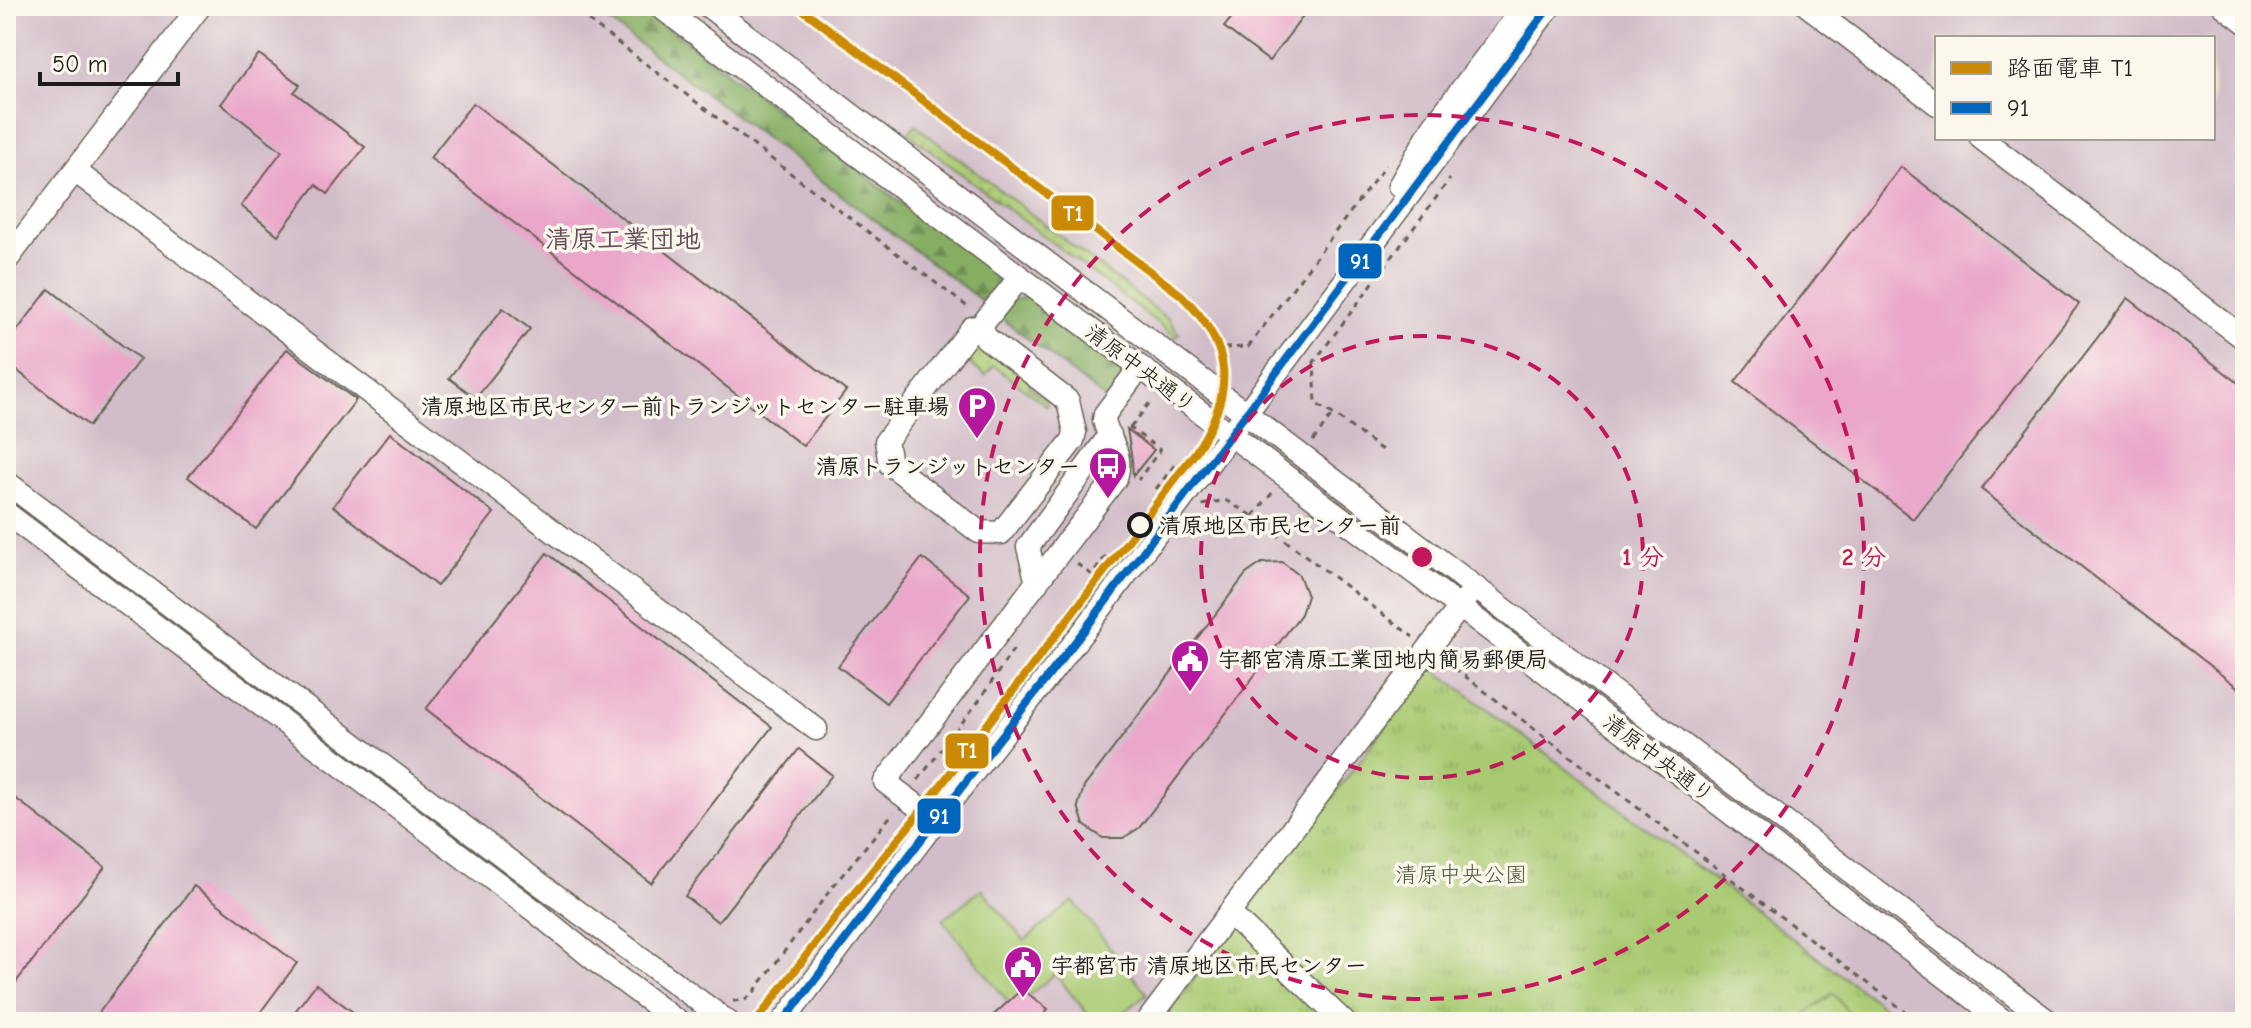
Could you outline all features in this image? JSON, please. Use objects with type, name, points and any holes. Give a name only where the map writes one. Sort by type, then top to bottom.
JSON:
[{"type":"street","points":[[6,261],[200,6]]},
{"type":"street","name":"清原中央通り","points":[[659,6],[1460,607],[2005,1022]]},
{"type":"street","name":"清原中央通り","points":[[708,6],[2049,1022]]},
{"type":"street","points":[[1354,267],[1433,127],[1525,6]]},
{"type":"street","points":[[783,1022],[1086,628],[1550,6]]},
{"type":"street","points":[[1808,6],[1935,102]]},
{"type":"street","points":[[2224,6],[2245,22]]},
{"type":"street","points":[[1984,140],[2245,339]]},
{"type":"street","points":[[75,171],[816,729]]},
{"type":"street","points":[[984,323],[986,338],[1068,401],[1075,432],[1073,440],[1001,533],[979,532],[890,464],[886,441],[972,328],[984,323],[1019,278]]},
{"type":"street","points":[[936,820],[885,782],[1116,478],[1120,467],[1120,432],[1104,420],[1140,367]]},
{"type":"street","points":[[6,482],[519,869],[728,1022]]},
{"type":"street","points":[[6,513],[678,1022]]},
{"type":"street","points":[[1147,1022],[1476,586]]},
{"type":"street","points":[[1229,913],[1344,1022]]},
{"type":"path","points":[[569,6],[984,323]]},
{"type":"path","points":[[1224,348],[1248,347],[1391,158]]},
{"type":"path","points":[[1382,450],[1316,404],[1314,362],[1450,179]]},
{"type":"path","points":[[1120,432],[1156,395]]},
{"type":"path","points":[[1108,411],[1120,432],[1160,450]]},
{"type":"path","points":[[1311,444],[1333,414]]},
{"type":"path","points":[[1156,489],[1176,463]]},
{"type":"path","points":[[1253,516],[1276,488]]},
{"type":"path","points":[[1225,500],[1253,516],[1919,1022]]},
{"type":"path","points":[[1076,563],[1092,575],[1109,551]]},
{"type":"shaded area","points":[[6,6],[2245,6],[2245,1022],[6,1022]]},
{"type":"green space","points":[[589,6],[639,6],[996,274],[996,289],[986,304]]},
{"type":"green space","points":[[915,125],[1168,319],[1179,334],[1176,337],[908,133]]},
{"type":"green space","points":[[1027,296],[1129,374],[1108,401],[999,316],[1011,301]]},
{"type":"green space","points":[[975,335],[1024,372],[1031,388],[1047,400],[1047,406],[994,366],[985,376],[959,356]]},
{"type":"green space","name":"清原中央公園","points":[[1431,667],[1904,1022],[1161,1022]]},
{"type":"green space","points":[[982,889],[1024,941],[1073,901],[1147,994],[1112,1022],[1094,1022],[1055,974],[1013,1008],[943,920]]},
{"type":"green space","points":[[1833,993],[1856,1022],[1796,1022]]},
{"type":"building","points":[[1241,6],[1311,6],[1269,61],[1224,27]]},
{"type":"building","points":[[259,54],[300,85],[294,92],[365,147],[328,194],[316,185],[278,235],[241,206],[282,151],[221,104]]},
{"type":"building","points":[[473,103],[846,391],[803,446],[430,158]]},
{"type":"building","points":[[1901,167],[2079,304],[1913,519],[1735,382]]},
{"type":"building","points":[[49,289],[140,359],[89,426],[6,362],[6,345]]},
{"type":"building","points":[[2128,298],[2245,388],[2245,693],[1981,489]]},
{"type":"building","points":[[503,308],[530,329],[476,398],[449,378]]},
{"type":"building","points":[[287,349],[356,400],[256,529],[188,477]]},
{"type":"building","points":[[1127,429],[1154,450],[1133,476],[1132,460]]},
{"type":"building","points":[[390,433],[494,513],[437,586],[333,506]]},
{"type":"building","points":[[547,553],[772,727],[651,883],[426,709]]},
{"type":"building","points":[[922,558],[970,595],[886,703],[838,666]]},
{"type":"building","points":[[1282,562],[1299,575],[1307,596],[1301,614],[1139,828],[1123,838],[1103,838],[1084,825],[1078,806],[1084,787],[1246,574],[1262,563]]},
{"type":"building","points":[[799,749],[832,775],[718,922],[685,896]]},
{"type":"building","points":[[6,791],[105,867],[6,995]]},
{"type":"building","points":[[194,886],[297,963],[253,1022],[92,1022]]},
{"type":"building","points":[[316,984],[366,1022],[287,1022]]},
{"type":"building","name":"宇都宮市 清原地区市民センター","points":[[1022,989],[1048,1009],[1039,1022],[986,1022]]},
{"type":"tram line","name":"T1","points":[[756,1022],[1195,453],[1217,410],[1223,371],[1220,352],[1212,333],[1181,295],[798,6]]},
{"type":"transit line","name":"91","points":[[783,1022],[1086,628],[1550,6]]},
{"type":"place","name":"清原地区市民センター前トランジットセンター駐車場","points":[[977,440]]},
{"type":"place","name":"清原トランジットセンター","points":[[1108,500]]},
{"type":"place","name":"清原地区市民センター前","points":[[1140,525]]},
{"type":"place","name":"宇都宮清原工業団地内簡易郵便局","points":[[1190,693]]},
{"type":"place","name":"宇都宮市 清原地区市民センター","points":[[1023,999]]},
{"type":"district","name":"清原工業団地","points":[[623,239]]}]
